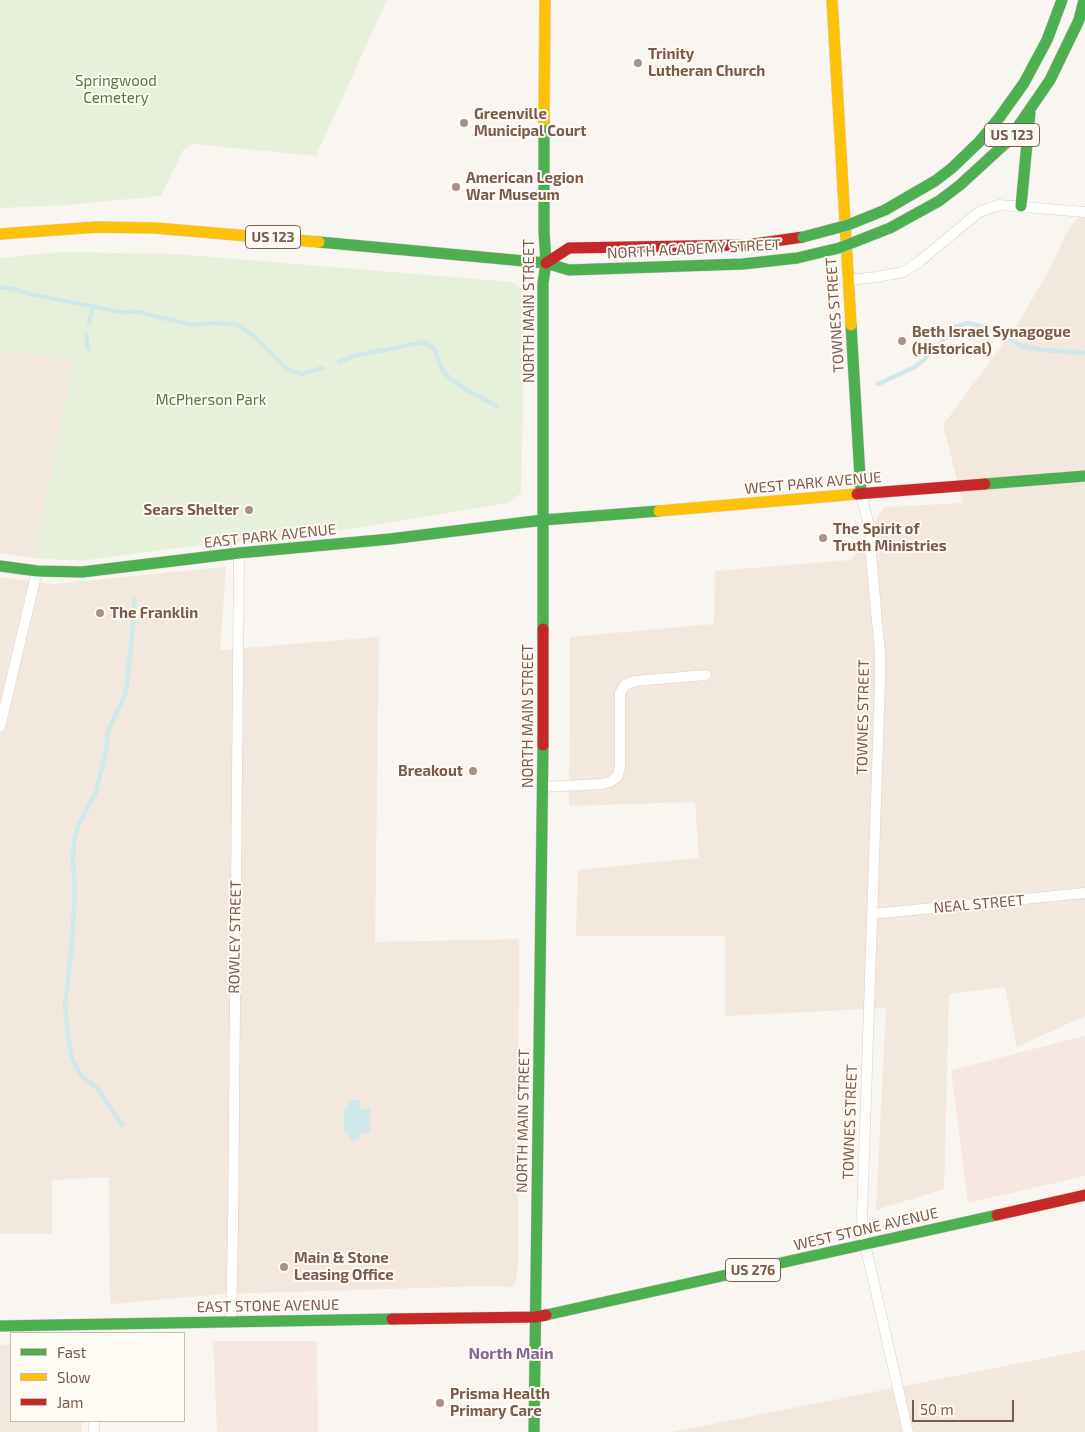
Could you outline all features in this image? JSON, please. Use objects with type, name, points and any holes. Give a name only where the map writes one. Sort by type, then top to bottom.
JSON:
[{"type":"main road","name":"NORTH MAIN STREET","points":[[534,1432],[543,787],[543,283],[546,263],[544,231],[545,0]]},
{"type":"main road","name":"TOWNES STREET","points":[[832,0],[861,494]]},
{"type":"main road","name":"NORTH ACADEMY STREET","points":[[546,263],[569,248],[747,244],[804,237],[848,225],[885,210],[916,194],[935,181],[952,168],[984,136],[1012,102],[1024,83],[1047,40],[1062,0]]},
{"type":"main road","name":"NORTH ACADEMY STREET","points":[[0,234],[98,227],[155,228],[546,263],[569,270],[743,264],[797,258],[839,248],[890,228],[938,201],[960,185],[1008,141],[1030,111],[1050,80],[1079,20],[1084,0]]},
{"type":"main road","points":[[1021,206],[1030,111]]},
{"type":"main road","name":"WEST PARK AVENUE","points":[[543,520],[1085,476]]},
{"type":"main road","name":"EAST PARK AVENUE","points":[[0,566],[38,571],[82,572],[239,553],[390,539],[543,520]]},
{"type":"main road","name":"WEST STONE AVENUE","points":[[536,1317],[1085,1195]]},
{"type":"main road","name":"EAST STONE AVENUE","points":[[0,1326],[92,1329],[231,1321],[536,1317]]},
{"type":"street","points":[[848,280],[877,278],[903,272],[920,261],[979,212],[999,205],[1085,212]]},
{"type":"street","name":"TOWNES STREET","points":[[861,494],[868,522],[880,654],[862,1216],[865,1244],[908,1432]]},
{"type":"street","name":"ROWLEY STREET","points":[[231,1321],[239,553]]},
{"type":"street","points":[[0,727],[38,571]]},
{"type":"street","points":[[543,787],[602,784],[610,782],[618,776],[620,767],[620,693],[625,685],[635,681],[706,675]]},
{"type":"street","name":"NEAL STREET","points":[[872,914],[1085,893]]},
{"type":"shaded area","points":[[1085,209],[1085,1016],[1017,1047],[1005,987],[949,994],[944,1189],[876,1210],[886,1008],[725,1016],[725,936],[576,936],[578,870],[699,858],[695,802],[569,806],[570,637],[714,624],[715,571],[851,560],[884,507],[963,503],[943,425],[1014,330],[1047,274],[1068,230]]},
{"type":"shaded area","points":[[0,351],[74,359],[34,558],[0,553]]},
{"type":"shaded area","points":[[226,567],[220,650],[379,637],[375,942],[519,939],[518,1263],[513,1287],[487,1286],[222,1294],[110,1304],[109,1177],[52,1180],[52,1234],[0,1234],[0,577],[52,584]]},
{"type":"shaded area","points":[[1085,1036],[1085,1176],[968,1203],[951,1070]]},
{"type":"shaded area","points":[[213,1341],[317,1341],[318,1432],[217,1432]]},
{"type":"shaded area","points":[[10,1344],[10,1422],[82,1422],[82,1432],[0,1432],[0,1345]]},
{"type":"shaded area","points":[[1085,1350],[1085,1432],[673,1432]]},
{"type":"green space","name":"Springwood Cemetery","points":[[0,0],[387,0],[316,156],[192,144],[183,150],[161,196],[66,205],[0,208]]},
{"type":"green space","name":"McPherson Park","points":[[60,252],[175,254],[512,282],[523,290],[525,304],[521,493],[508,503],[338,531],[176,548],[80,561],[34,558],[74,359],[0,351],[0,258]]},
{"type":"water","points":[[350,1100],[359,1100],[361,1109],[370,1109],[370,1133],[361,1133],[358,1140],[350,1141],[349,1133],[344,1133],[344,1109],[348,1109],[348,1102]]},
{"type":"waterway","points":[[0,288],[4,287],[125,313],[133,311],[193,325],[212,323],[238,325],[255,337],[288,370],[302,374],[323,368]]},
{"type":"waterway","points":[[89,323],[93,306]]},
{"type":"waterway","points":[[878,384],[915,367],[937,348],[954,327],[968,323],[988,328],[1022,346],[1044,350],[1085,353]]},
{"type":"waterway","points":[[86,334],[88,349]]},
{"type":"waterway","points":[[339,362],[354,356],[425,342],[435,350],[439,364],[446,375],[466,390],[497,406]]},
{"type":"waterway","points":[[122,1125],[99,1090],[81,1075],[73,1061],[65,1005],[74,910],[74,842],[79,824],[96,792],[106,751],[108,731],[126,693],[134,600]]},
{"type":"traffic: fast","points":[[885,210],[935,181],[952,168],[979,142],[1024,83],[1047,40],[1062,0]]},
{"type":"traffic: fast","points":[[890,228],[939,201],[960,185],[1008,141],[1050,80],[1079,20],[1084,0]]},
{"type":"traffic: fast","points":[[1021,206],[1030,112]]},
{"type":"traffic: fast","points":[[543,629],[543,283],[546,263],[544,231],[544,120]]},
{"type":"traffic: fast","points":[[803,237],[848,225],[885,210]]},
{"type":"traffic: fast","points":[[797,258],[839,248],[890,228]]},
{"type":"traffic: fast","points":[[319,242],[546,263],[569,270],[743,264],[797,258]]},
{"type":"traffic: fast","points":[[851,325],[861,494]]},
{"type":"traffic: fast","points":[[985,484],[1085,476]]},
{"type":"traffic: fast","points":[[0,566],[37,571],[82,572],[239,553],[390,539],[543,520],[659,511]]},
{"type":"traffic: fast","points":[[534,1432],[543,745]]},
{"type":"traffic: fast","points":[[546,1315],[997,1215]]},
{"type":"traffic: fast","points":[[0,1326],[392,1319]]},
{"type":"traffic: slow","points":[[544,120],[545,0]]},
{"type":"traffic: slow","points":[[832,0],[851,325]]},
{"type":"traffic: slow","points":[[0,234],[97,227],[155,228],[319,242]]},
{"type":"traffic: slow","points":[[659,511],[857,494]]},
{"type":"traffic: jam","points":[[546,263],[569,248],[747,245],[803,237]]},
{"type":"traffic: jam","points":[[857,494],[985,484]]},
{"type":"traffic: jam","points":[[543,629],[543,745]]},
{"type":"traffic: jam","points":[[997,1215],[1085,1195]]},
{"type":"traffic: jam","points":[[392,1319],[536,1317],[546,1315]]},
{"type":"place","name":"Trinity Lutheran Church","points":[[638,63]]},
{"type":"place","name":"Greenville Municipal Court","points":[[464,123]]},
{"type":"place","name":"American Legion War Museum","points":[[456,187]]},
{"type":"place","name":"Beth Israel Synagogue (Historical)","points":[[902,341]]},
{"type":"place","name":"Sears Shelter","points":[[249,510]]},
{"type":"place","name":"The Spirit of Truth Ministries","points":[[823,538]]},
{"type":"place","name":"The Franklin","points":[[100,613]]},
{"type":"place","name":"Breakout","points":[[473,771]]},
{"type":"place","name":"Main & Stone Leasing Office","points":[[284,1267]]},
{"type":"place","name":"Prisma Health Primary Care","points":[[440,1403]]},
{"type":"district","name":"North Main","points":[[511,1354]]}]
